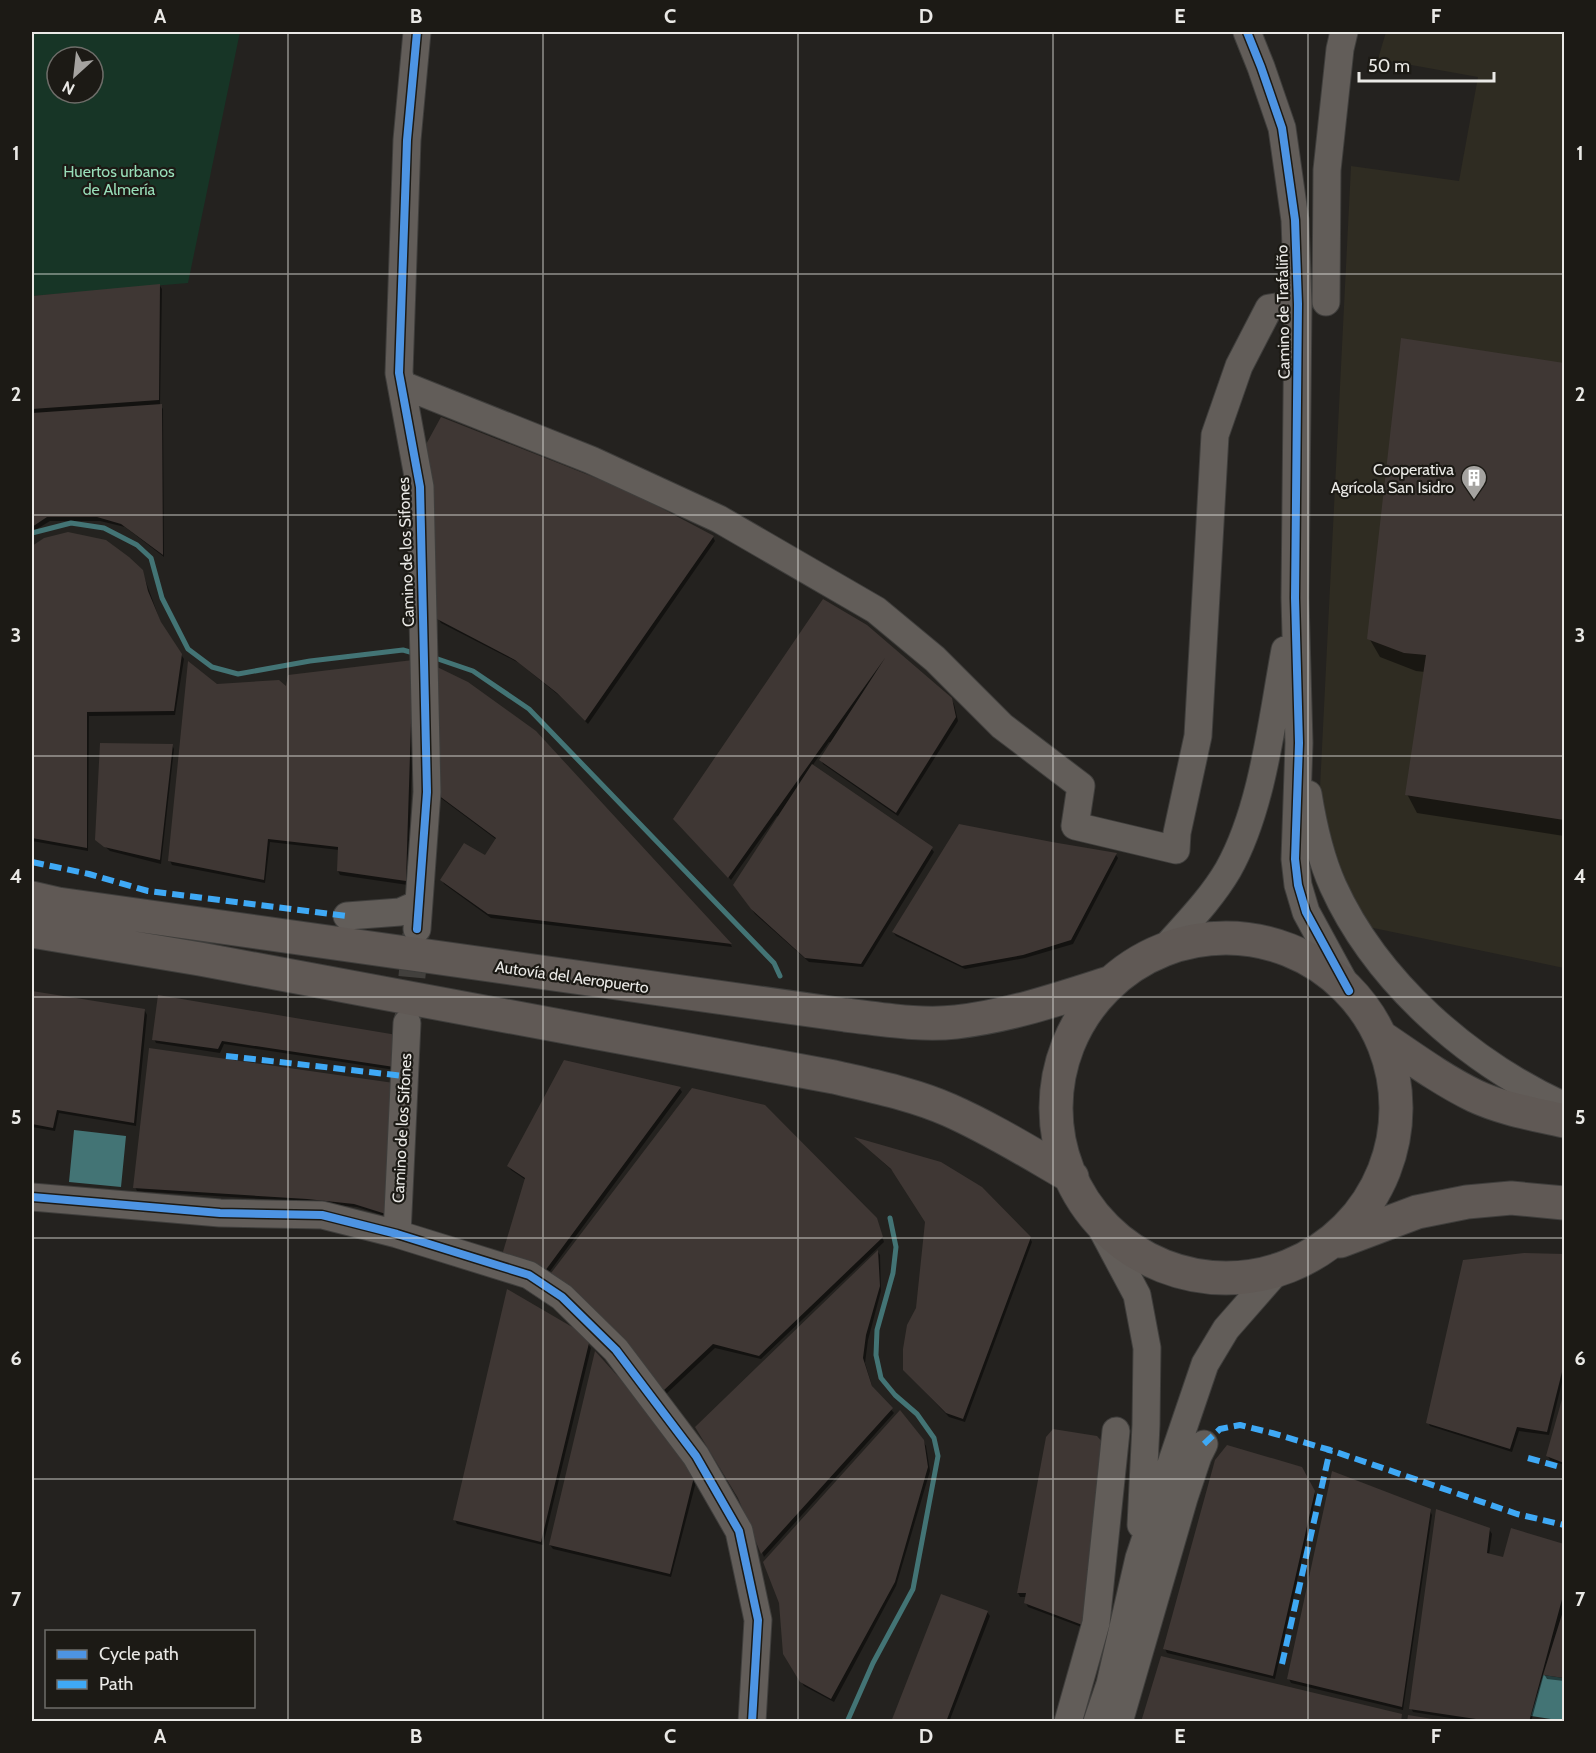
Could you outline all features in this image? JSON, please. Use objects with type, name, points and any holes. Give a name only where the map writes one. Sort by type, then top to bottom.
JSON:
[{"type":"highway","name":"Autovía del Aeropuerto","points":[[32,898],[58,904],[328,943],[915,1023],[955,1022],[1011,1014],[1109,983]]},
{"type":"highway","points":[[32,932],[200,959],[853,1081],[915,1098],[948,1110],[1004,1138],[1072,1177]]},
{"type":"highway","points":[[1327,1246],[1360,1214],[1384,1174],[1396,1129],[1395,1082],[1381,1037],[1349,991],[1318,965],[1282,948],[1244,939],[1204,939],[1165,948],[1135,963],[1109,983],[1083,1014],[1065,1050],[1056,1089],[1056,1130],[1072,1177],[1097,1220],[1134,1252],[1179,1272],[1227,1279],[1276,1272],[1302,1261],[1327,1246],[1417,1212],[1467,1202],[1511,1198],[1564,1203]]},
{"type":"highway","points":[[1381,1037],[1444,1080],[1477,1097],[1517,1111],[1564,1121]]},
{"type":"street","name":"Camino de los Sifones","points":[[347,916],[400,912],[417,916],[427,792],[420,487],[399,373],[407,140],[417,32]]},
{"type":"street","name":"Camino de Trafaliño","points":[[1247,32],[1282,128],[1295,220],[1298,304],[1295,598]]},
{"type":"street","points":[[1259,32],[1261,67]]},
{"type":"street","points":[[1326,302],[1327,170],[1340,49],[1344,32]]},
{"type":"street","points":[[403,385],[591,460],[719,519],[876,610],[935,659],[1002,726],[1081,786],[1075,826],[1176,850],[1177,833],[1198,736],[1215,435],[1239,366],[1269,308],[1298,304]]},
{"type":"street","points":[[1295,598],[1299,743],[1295,859],[1298,885],[1306,912],[1349,991]]},
{"type":"street","points":[[1165,948],[1208,899],[1228,869],[1245,830],[1260,784],[1295,598]]},
{"type":"street","points":[[1299,743],[1310,809],[1333,886],[1357,930],[1370,948],[1389,974],[1436,1022],[1492,1066],[1564,1106]]},
{"type":"street","name":"Camino de los Sifones","points":[[397,1234],[407,1023]]},
{"type":"street","points":[[32,1197],[220,1213],[322,1215],[397,1234],[529,1275],[562,1297],[616,1350],[696,1456],[739,1531],[758,1620],[752,1722]]},
{"type":"street","points":[[1097,1220],[1137,1295],[1147,1348],[1146,1425],[1139,1558]]},
{"type":"street","points":[[1097,1722],[1110,1684],[1139,1558],[1205,1364],[1226,1329],[1276,1272]]},
{"type":"street","points":[[1068,1722],[1096,1623],[1116,1431]]},
{"type":"street","points":[[1119,1722],[1184,1498],[1204,1444]]},
{"type":"shaded area","points":[[1386,32],[1564,32],[1564,968],[1364,926],[1318,828],[1351,166],[1459,181],[1478,77],[1378,59]]},
{"type":"green space","name":"Huertos urbanos de Almería","points":[[32,32],[240,32],[188,283],[32,296]]},
{"type":"water","points":[[74,1130],[126,1136],[121,1187],[69,1182]]},
{"type":"water","points":[[1543,1675],[1564,1678],[1564,1721],[1531,1716]]},
{"type":"building","points":[[160,284],[159,400],[32,409],[32,296]]},
{"type":"building","name":"Cooperativa Agrícola San Isidro","points":[[1401,338],[1564,363],[1564,820],[1405,795],[1426,655],[1404,653],[1367,639]]},
{"type":"building","points":[[162,404],[163,555],[121,524],[97,517],[47,517],[32,527],[32,413]]},
{"type":"building","points":[[441,417],[629,491],[714,536],[585,721],[557,693],[515,660],[437,619],[424,448]]},
{"type":"building","points":[[68,532],[106,540],[143,570],[148,591],[161,622],[182,654],[174,711],[87,712],[87,848],[32,838],[32,546],[44,538]]},
{"type":"building","points":[[823,599],[867,625],[952,698],[956,717],[896,813],[819,760],[885,658],[728,878],[673,819]]},
{"type":"building","points":[[413,660],[406,881],[337,871],[338,847],[268,839],[264,880],[168,861],[188,661],[217,684],[279,680],[286,686],[288,675]]},
{"type":"building","points":[[433,665],[468,682],[536,731],[732,944],[488,914],[440,880],[464,843],[485,855],[496,838],[434,792]]},
{"type":"building","points":[[100,743],[173,744],[160,860],[104,847],[95,840]]},
{"type":"building","points":[[812,764],[933,847],[861,964],[805,958],[751,909],[733,885]]},
{"type":"building","points":[[959,824],[1117,853],[1071,940],[1023,955],[962,966],[892,932]]},
{"type":"building","points":[[32,991],[145,1009],[134,1123],[57,1110],[53,1128],[32,1124]]},
{"type":"building","points":[[158,995],[397,1035],[394,1067],[222,1041],[218,1049],[152,1040]]},
{"type":"building","points":[[149,1048],[394,1083],[389,1215],[354,1204],[307,1199],[133,1188]]},
{"type":"building","points":[[564,1060],[681,1087],[542,1275],[502,1255],[525,1178],[507,1166]]},
{"type":"building","points":[[692,1088],[765,1105],[877,1218],[883,1237],[759,1356],[713,1344],[662,1392],[548,1277]]},
{"type":"building","points":[[854,1137],[941,1162],[982,1187],[1031,1237],[963,1419],[946,1413],[903,1370],[903,1349],[907,1325],[916,1308],[925,1222],[891,1169]]},
{"type":"building","points":[[878,1250],[880,1286],[866,1335],[863,1358],[872,1386],[893,1408],[761,1554],[738,1498],[695,1427]]},
{"type":"building","points":[[1524,1253],[1564,1254],[1564,1364],[1547,1432],[1517,1427],[1510,1449],[1426,1423],[1463,1260]]},
{"type":"building","points":[[507,1289],[579,1331],[589,1343],[541,1542],[453,1520]]},
{"type":"building","points":[[595,1351],[650,1412],[694,1477],[670,1574],[549,1545]]},
{"type":"building","points":[[1564,1392],[1564,1463],[1546,1456]]},
{"type":"building","points":[[900,1410],[924,1440],[928,1467],[895,1582],[831,1699],[800,1682],[783,1654],[779,1603],[763,1562]]},
{"type":"building","points":[[1053,1429],[1097,1436],[1104,1444],[1085,1626],[1024,1603],[1026,1593],[1017,1593],[1046,1437]]},
{"type":"building","points":[[1227,1445],[1302,1467],[1315,1491],[1273,1676],[1163,1649],[1215,1460]]},
{"type":"building","points":[[1332,1471],[1431,1509],[1402,1707],[1287,1679]]},
{"type":"building","points":[[1436,1509],[1490,1528],[1487,1553],[1503,1557],[1511,1528],[1564,1544],[1564,1592],[1529,1722],[1496,1722],[1409,1709]]},
{"type":"building","points":[[941,1594],[988,1611],[946,1722],[891,1722]]},
{"type":"building","points":[[1564,1608],[1564,1678],[1543,1675]]},
{"type":"building","points":[[1161,1656],[1402,1714],[1401,1722],[1141,1722]]},
{"type":"building","points":[[1408,1715],[1439,1720],[1439,1722],[1407,1722]]},
{"type":"waterway","points":[[32,533],[71,523],[104,528],[137,545],[151,558],[162,598],[188,649],[212,667],[238,674],[310,661],[403,650],[417,654]]},
{"type":"waterway","points":[[432,657],[473,671],[529,709],[774,963],[780,976]]},
{"type":"waterway","points":[[847,1722],[873,1663],[913,1589],[938,1456],[934,1438],[917,1414],[895,1395],[881,1378],[876,1355],[877,1330],[893,1273],[896,1247],[890,1218]]},
{"type":"tunnel","points":[[408,1018],[416,934]]},
{"type":"marked path","points":[[32,862],[89,874],[148,891],[347,916]]},
{"type":"marked path","points":[[226,1056],[404,1076]]},
{"type":"marked path","points":[[1204,1444],[1220,1429],[1240,1425],[1330,1450],[1517,1514],[1564,1525]]},
{"type":"marked path","points":[[1282,1664],[1330,1450]]},
{"type":"marked path","points":[[1528,1458],[1564,1468]]},
{"type":"cycle path","points":[[417,32],[407,140],[399,373],[420,487],[427,792],[417,929]]},
{"type":"cycle path","points":[[1247,32],[1282,128],[1295,220],[1298,304],[1295,598],[1299,743],[1295,859],[1298,885],[1306,912],[1349,991]]},
{"type":"cycle path","points":[[32,1197],[220,1213],[322,1215],[397,1234],[529,1275],[562,1297],[616,1350],[696,1456],[739,1531],[758,1620],[752,1722]]},
{"type":"place","name":"Cooperativa Agrícola San Isidro","points":[[1474,501]]}]
